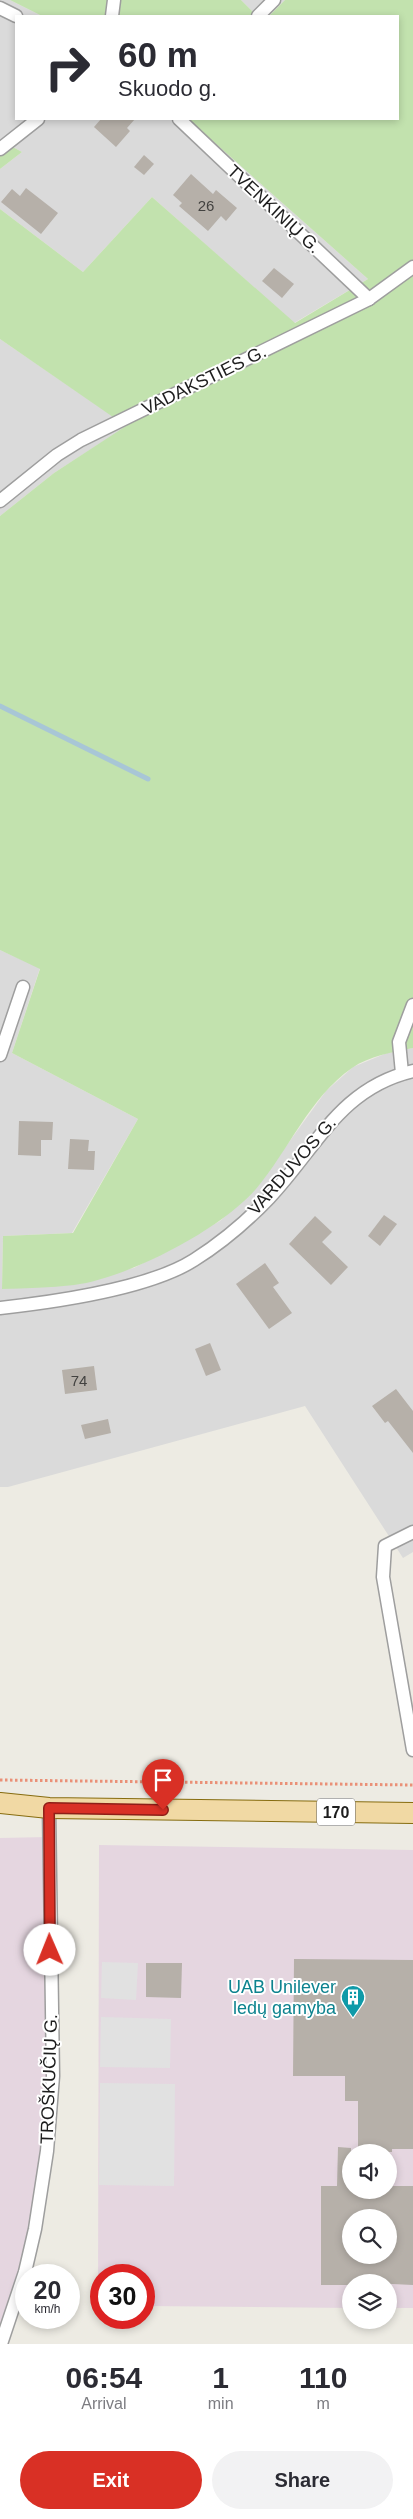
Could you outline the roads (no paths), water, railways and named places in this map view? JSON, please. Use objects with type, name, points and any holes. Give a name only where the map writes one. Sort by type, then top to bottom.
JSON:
[{"type":"main road","name":"170","points":[[0,1802],[49,1808],[413,1813]]},
{"type":"main road","name":"170","points":[[0,1813],[49,1808]]},
{"type":"street","points":[[112,15],[114,0]]},
{"type":"street","points":[[259,15],[274,0]]},
{"type":"street","points":[[0,8],[15,16]]},
{"type":"street","points":[[0,149],[37,120]]},
{"type":"street","name":"TVENKINIŲ G.","points":[[180,120],[369,299]]},
{"type":"street","name":"VADAKSTIES G.","points":[[0,501],[57,454],[81,440],[369,299],[413,267]]},
{"type":"street","points":[[0,1055],[23,987]]},
{"type":"street","points":[[407,1072],[399,1042],[413,1005]]},
{"type":"street","name":"VARDUVOS G.","points":[[0,1308],[82,1296],[132,1284],[163,1275],[193,1261],[247,1219],[269,1198],[331,1120],[348,1103],[366,1089],[386,1078],[407,1072]]},
{"type":"street","points":[[413,1532],[385,1546],[383,1577],[413,1750]]},
{"type":"street","name":"TROŠKUČIŲ G.","points":[[1,2344],[22,2282],[31,2246],[47,2151],[53,2076],[49,1808]]},
{"type":"waterway","points":[[0,706],[148,779]]},
{"type":"place","name":"UAB Unilever ledų gamyba","points":[[353,2018]]}]
